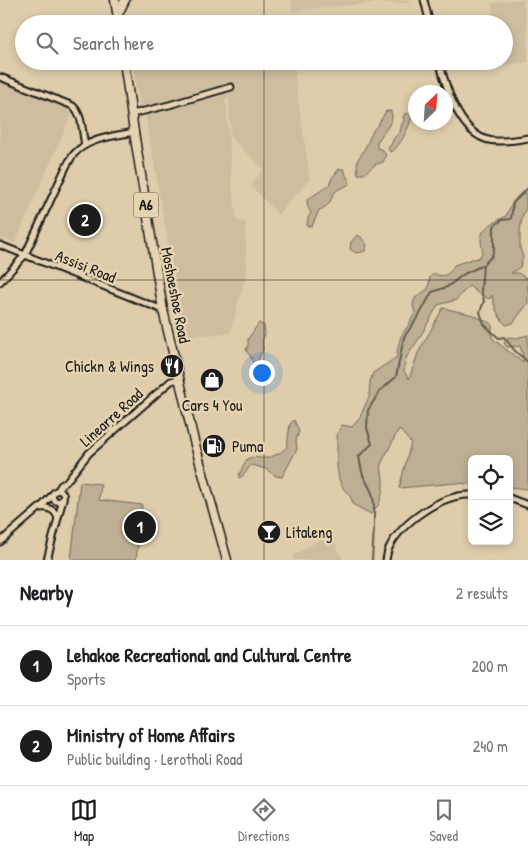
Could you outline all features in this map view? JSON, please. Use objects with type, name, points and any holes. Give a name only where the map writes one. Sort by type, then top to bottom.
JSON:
[{"type":"main road","points":[[115,0],[118,14]]},
{"type":"main road","points":[[118,14],[126,0]]},
{"type":"main road","name":"Moshoeshoe Road","points":[[125,70],[163,310],[194,441],[227,560]]},
{"type":"street","points":[[424,0],[428,15]]},
{"type":"street","points":[[443,70],[453,103],[471,130],[485,139],[492,140],[528,138]]},
{"type":"street","points":[[0,77],[77,109],[84,145]]},
{"type":"street","points":[[132,114],[168,106],[231,87]]},
{"type":"street","points":[[0,282],[25,255],[66,167],[75,153],[84,145],[98,140],[134,132]]},
{"type":"street","name":"Assisi Road","points":[[0,245],[163,310]]},
{"type":"street","name":"Linearre Road","points":[[58,490],[89,453],[171,381],[179,379]]},
{"type":"street","name":"Linearre Road","points":[[57,515],[61,508],[66,482]]},
{"type":"street","points":[[47,560],[57,515],[54,498],[54,491],[61,491],[63,497],[60,501],[54,498]]},
{"type":"street","points":[[386,560],[388,550],[401,529],[429,507],[444,500],[468,494]]},
{"type":"street","points":[[0,542],[41,506],[54,498]]},
{"type":"street","points":[[513,499],[528,505]]},
{"type":"street","points":[[41,506],[49,508],[57,515]]},
{"type":"shaded area","points":[[291,0],[409,0],[409,3],[371,3],[292,11]]},
{"type":"shaded area","points":[[523,0],[528,31],[528,62],[513,64],[513,15],[493,15],[491,3]]},
{"type":"shaded area","points":[[134,70],[295,70],[310,179],[278,214],[251,186],[263,169],[231,138],[229,99],[226,99],[232,185],[237,221],[245,222],[247,271],[230,333],[185,336],[145,114],[140,115]]},
{"type":"shaded area","points":[[0,81],[73,111],[15,243],[0,237]]},
{"type":"shaded area","points":[[386,111],[391,111],[392,118],[377,142],[377,148],[383,150],[386,156],[383,162],[376,164],[364,174],[358,174],[358,159]]},
{"type":"shaded area","points":[[408,114],[407,131],[399,144],[390,152],[388,148],[400,132],[404,121],[403,116]]},
{"type":"shaded area","points":[[339,169],[344,169],[350,183],[333,194],[329,203],[319,210],[312,226],[307,226],[311,213],[307,200],[329,185]]},
{"type":"shaded area","points":[[522,192],[526,193],[526,208],[522,217],[520,232],[520,248],[523,257],[520,267],[511,273],[518,273],[528,279],[528,303],[513,323],[506,325],[497,311],[492,295],[490,299],[482,296],[469,286],[456,300],[438,305],[406,358],[404,371],[409,379],[418,353],[443,308],[473,315],[492,324],[492,338],[523,363],[524,359],[520,346],[507,347],[504,343],[508,337],[516,338],[528,335],[528,489],[513,487],[513,455],[468,455],[468,484],[399,488],[411,443],[399,429],[381,464],[383,490],[379,504],[371,514],[354,505],[339,479],[337,434],[342,425],[352,427],[359,419],[369,397],[373,373],[397,357],[401,336],[415,313],[413,305],[415,298],[428,289],[430,277],[434,273],[440,276],[446,275],[454,265],[480,257],[482,250],[481,236],[483,232],[489,225],[506,216]]},
{"type":"shaded area","points":[[357,235],[367,245],[365,251],[357,253],[350,249],[351,242]]},
{"type":"shaded area","points":[[259,323],[264,326],[265,334],[262,341],[263,349],[257,362],[260,378],[255,383],[250,379],[253,364],[246,350],[248,339]]},
{"type":"shaded area","points":[[294,420],[299,431],[296,440],[297,449],[282,477],[252,465],[239,478],[247,459],[271,457],[287,447],[290,424]]},
{"type":"shaded area","points":[[80,482],[101,484],[99,500],[142,505],[136,560],[71,560]]},
{"type":"shaded area","points":[[330,533],[343,560],[293,560],[293,556]]},
{"type":"waterway","points":[[372,560],[374,504],[370,489],[363,475],[359,456],[372,444],[367,428],[368,410],[380,391],[396,377],[404,337],[432,292],[447,287],[464,274],[483,265],[492,256],[494,249],[494,226],[502,220],[511,219],[513,203],[528,188]]},
{"type":"waterway","points":[[483,265],[481,290],[484,301],[480,312],[484,324],[499,338],[504,337],[515,351],[528,362]]},
{"type":"place","name":"Ministry of Home Affairs","points":[[85,220]]},
{"type":"place","name":"Chickn & Wings","points":[[172,366]]},
{"type":"place","name":"Cars 4 You","points":[[212,380]]},
{"type":"place","name":"Puma","points":[[214,446]]},
{"type":"place","name":"Lehakoe Recreational and Cultural Centre","points":[[140,527]]},
{"type":"place","name":"Litaleng","points":[[269,532]]}]
